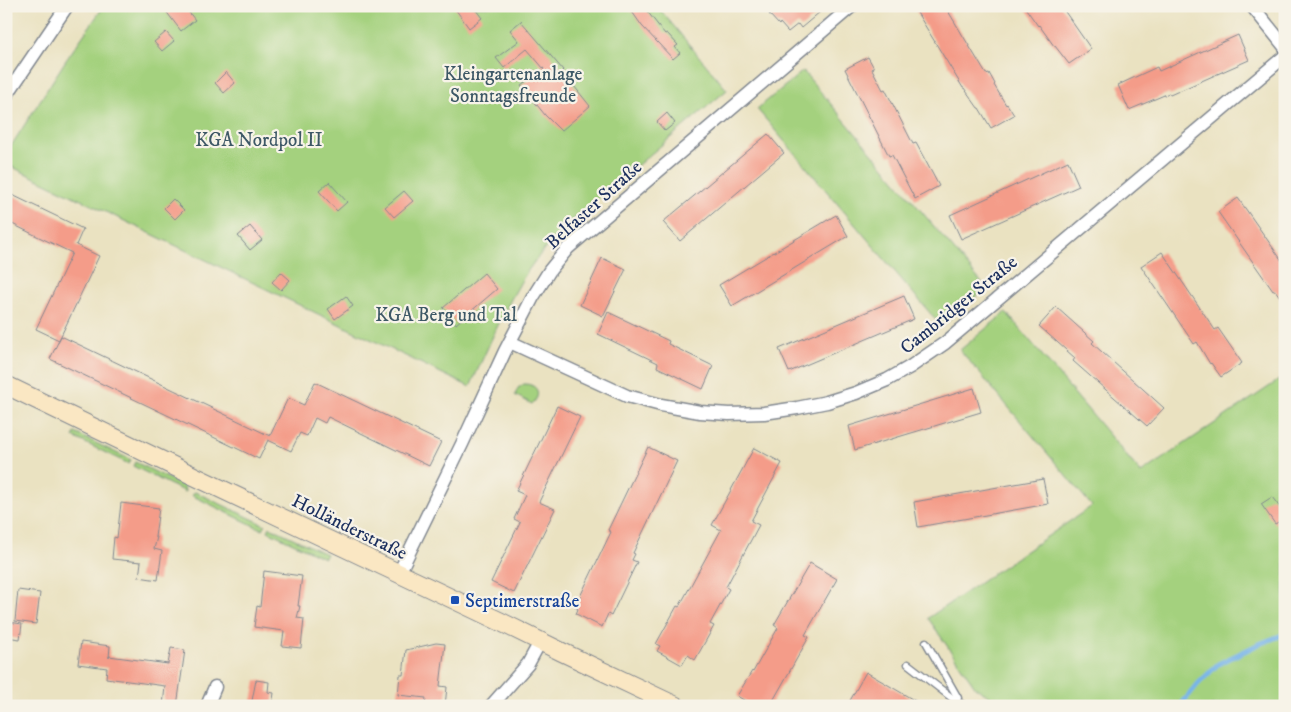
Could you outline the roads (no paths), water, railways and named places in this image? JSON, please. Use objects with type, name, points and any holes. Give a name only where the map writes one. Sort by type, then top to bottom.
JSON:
[{"type":"street","points":[[8,89],[67,6]]},
{"type":"street","name":"Belfaster Straße","points":[[399,573],[510,342],[533,297],[550,270],[568,248],[852,6]]},
{"type":"street","points":[[1252,6],[1285,47]]},
{"type":"street","name":"Cambridger Straße","points":[[510,342],[627,396],[700,412],[729,414],[764,413],[820,404],[856,393],[887,380],[945,343],[1285,56]]},
{"type":"street","name":"Holländerstraße","points":[[6,385],[676,706]]},
{"type":"street","points":[[491,706],[528,664],[540,642]]},
{"type":"street","points":[[207,706],[215,687]]},
{"type":"lane","points":[[926,642],[958,698],[955,703]]},
{"type":"lane","points":[[908,664],[955,703],[965,706]]},
{"type":"waterway","points":[[1180,706],[1218,664],[1285,634]]},
{"type":"place","name":"Septimerstraße","points":[[455,600]]},
{"type":"park label","name":"Kleingartenanlage Sonntagsfreunde","points":[[513,84]]},
{"type":"park label","name":"KGA Nordpol II","points":[[259,139]]},
{"type":"park label","name":"KGA Berg und Tal","points":[[446,314]]}]
